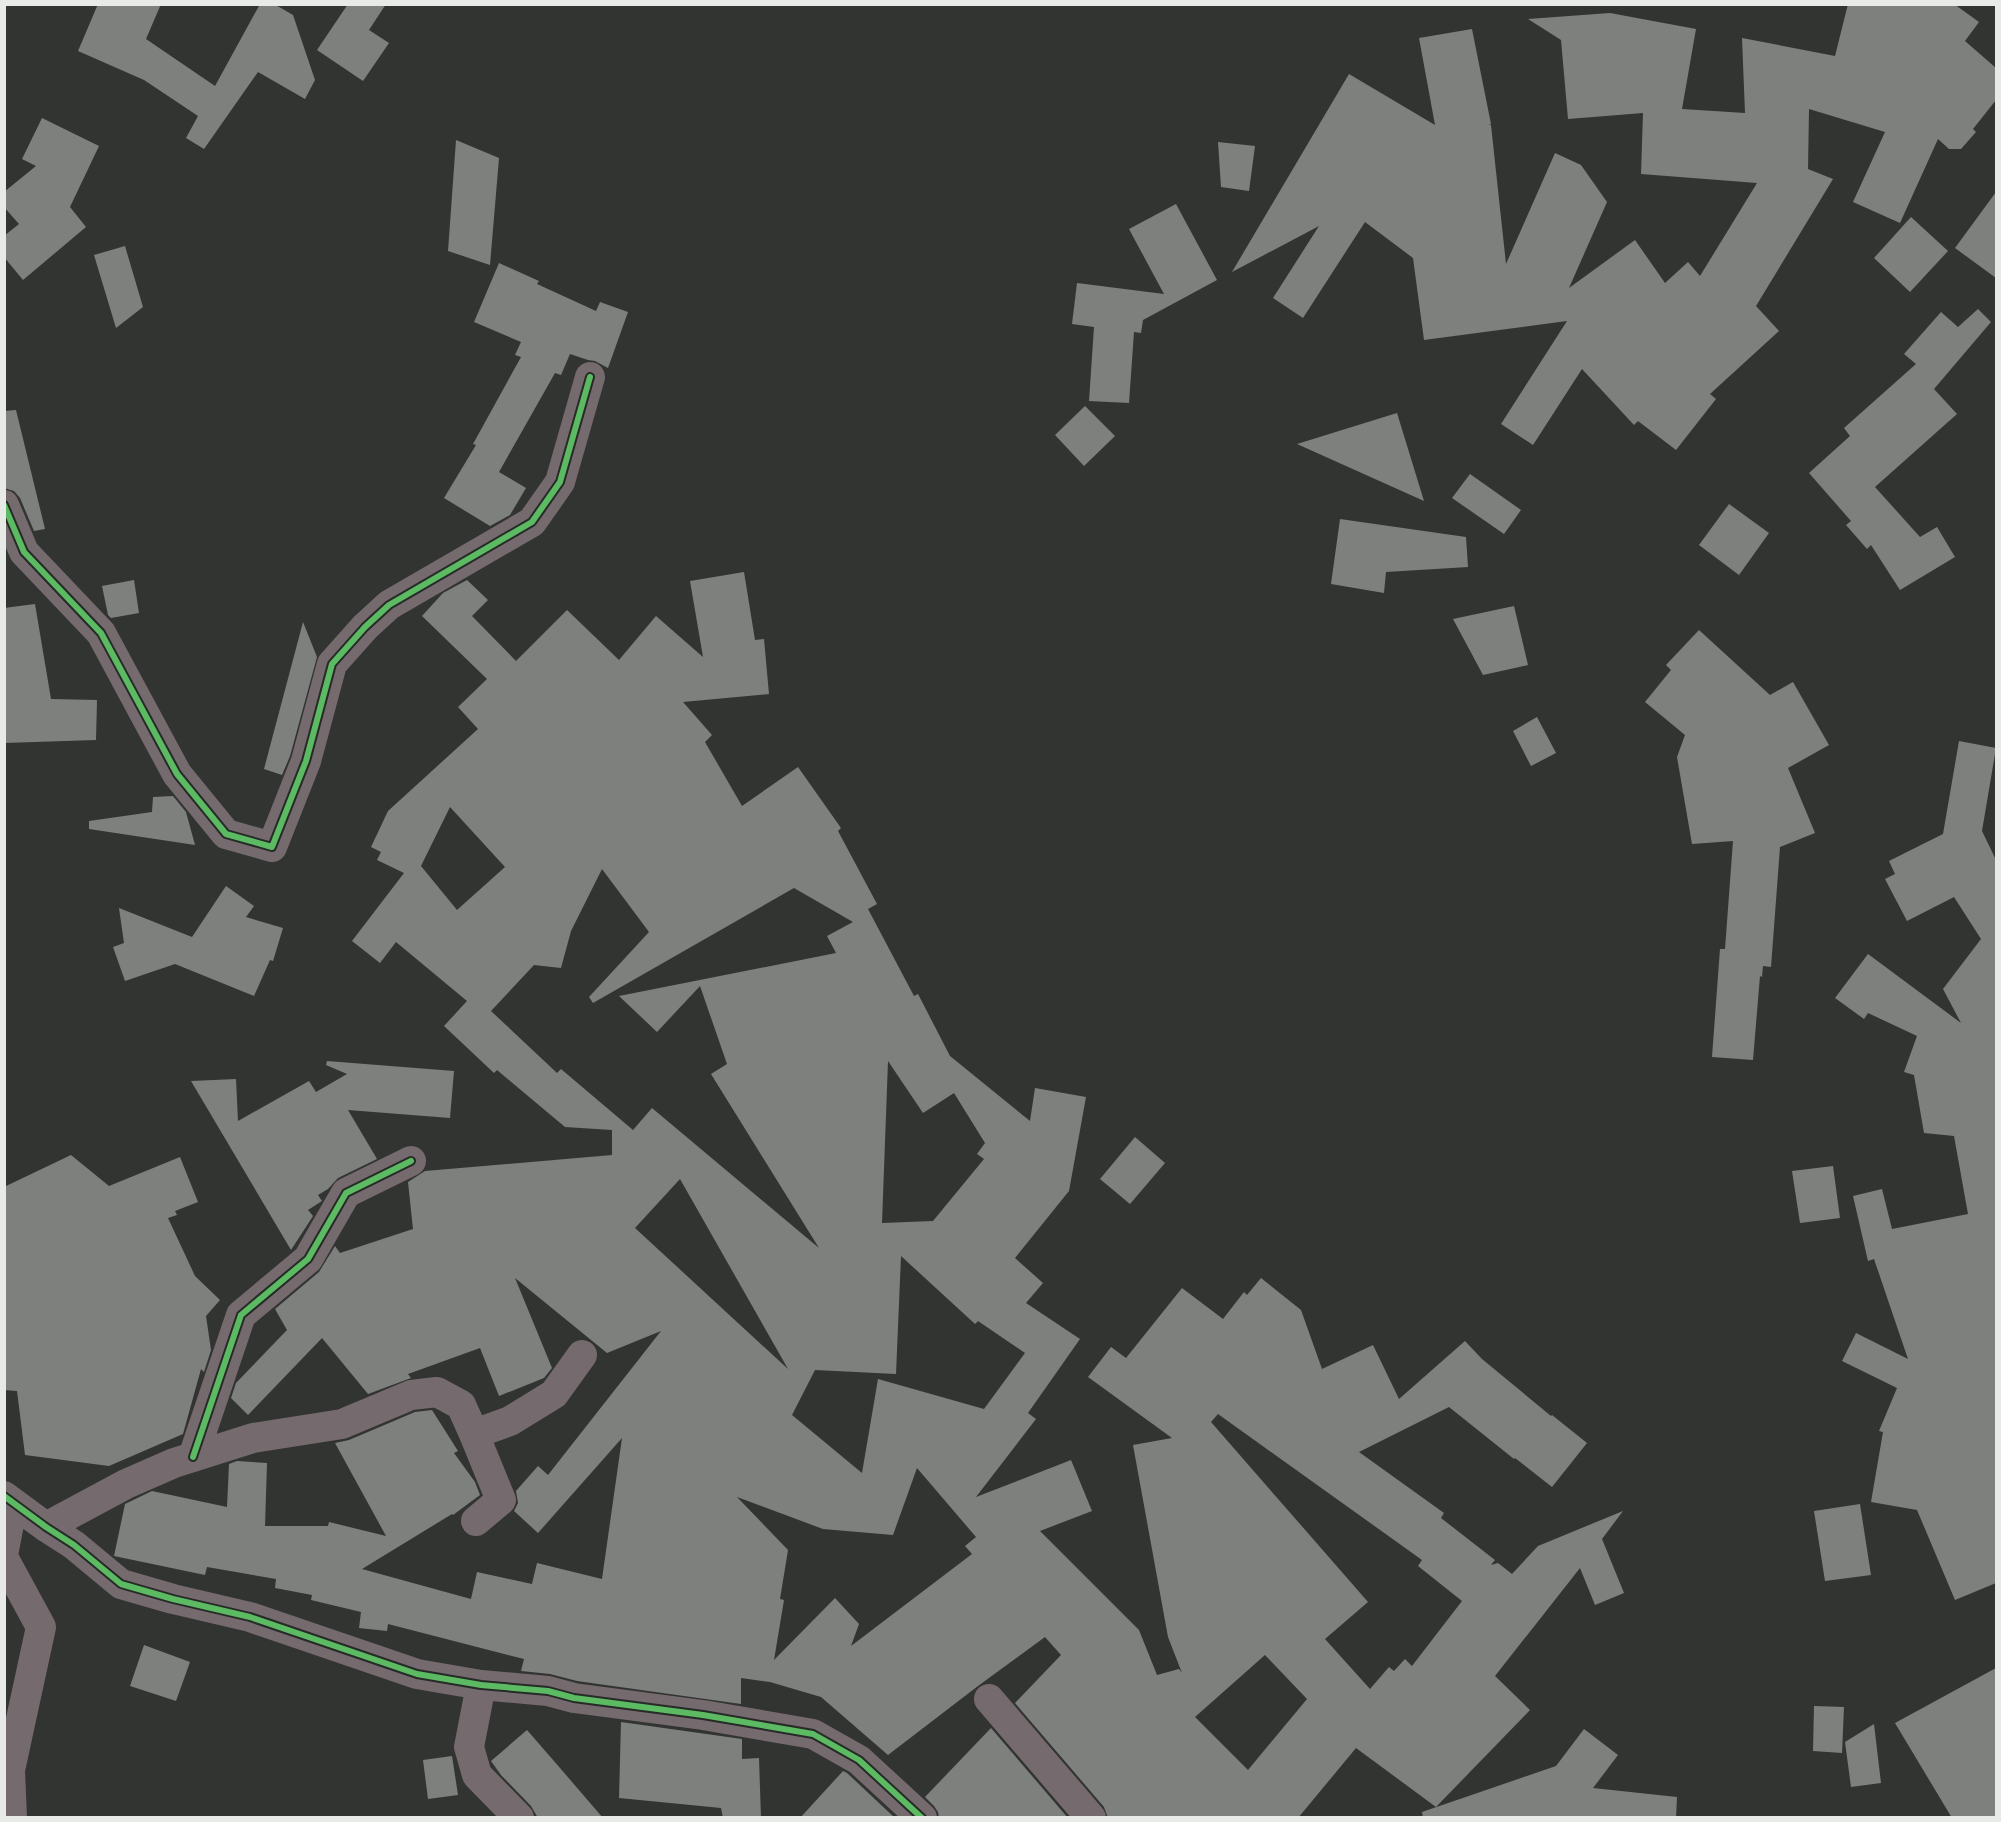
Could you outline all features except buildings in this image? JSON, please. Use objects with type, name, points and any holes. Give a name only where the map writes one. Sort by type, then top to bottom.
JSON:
[{"type":"street","points":[[4,505],[24,552],[101,633],[177,774],[226,834],[272,847],[306,761],[332,664],[365,627],[389,605],[532,522],[560,482],[590,377]]},
{"type":"street","points":[[193,1457],[241,1315],[308,1258],[346,1193],[411,1161]]},
{"type":"street","points":[[474,1434],[510,1421],[554,1394],[582,1356]]},
{"type":"street","points":[[46,1527],[126,1484],[174,1463],[253,1438],[342,1425],[411,1395],[437,1392],[461,1405],[501,1500],[476,1521]]},
{"type":"street","points":[[9,1499],[74,1545],[121,1584],[250,1617],[417,1674],[481,1685],[548,1691],[574,1698],[703,1715],[813,1734],[858,1760],[922,1818]]},
{"type":"street","points":[[4,1550],[9,1499]]},
{"type":"street","points":[[4,1559],[41,1627],[10,1770],[12,1818]]},
{"type":"street","points":[[481,1685],[470,1747],[477,1775],[519,1818]]},
{"type":"street","points":[[989,1699],[1091,1818]]},
{"type":"cycle path","points":[[4,505],[24,552],[101,633],[177,774],[226,834],[272,847],[306,761],[332,664],[365,627],[389,605],[532,522],[560,482],[590,377]]},
{"type":"cycle path","points":[[193,1457],[241,1315],[308,1259],[346,1193],[411,1161]]},
{"type":"cycle path","points":[[4,1496],[74,1545],[121,1584],[250,1617],[417,1674],[481,1685],[548,1691],[574,1698],[703,1715],[813,1734],[859,1760],[922,1818]]}]
